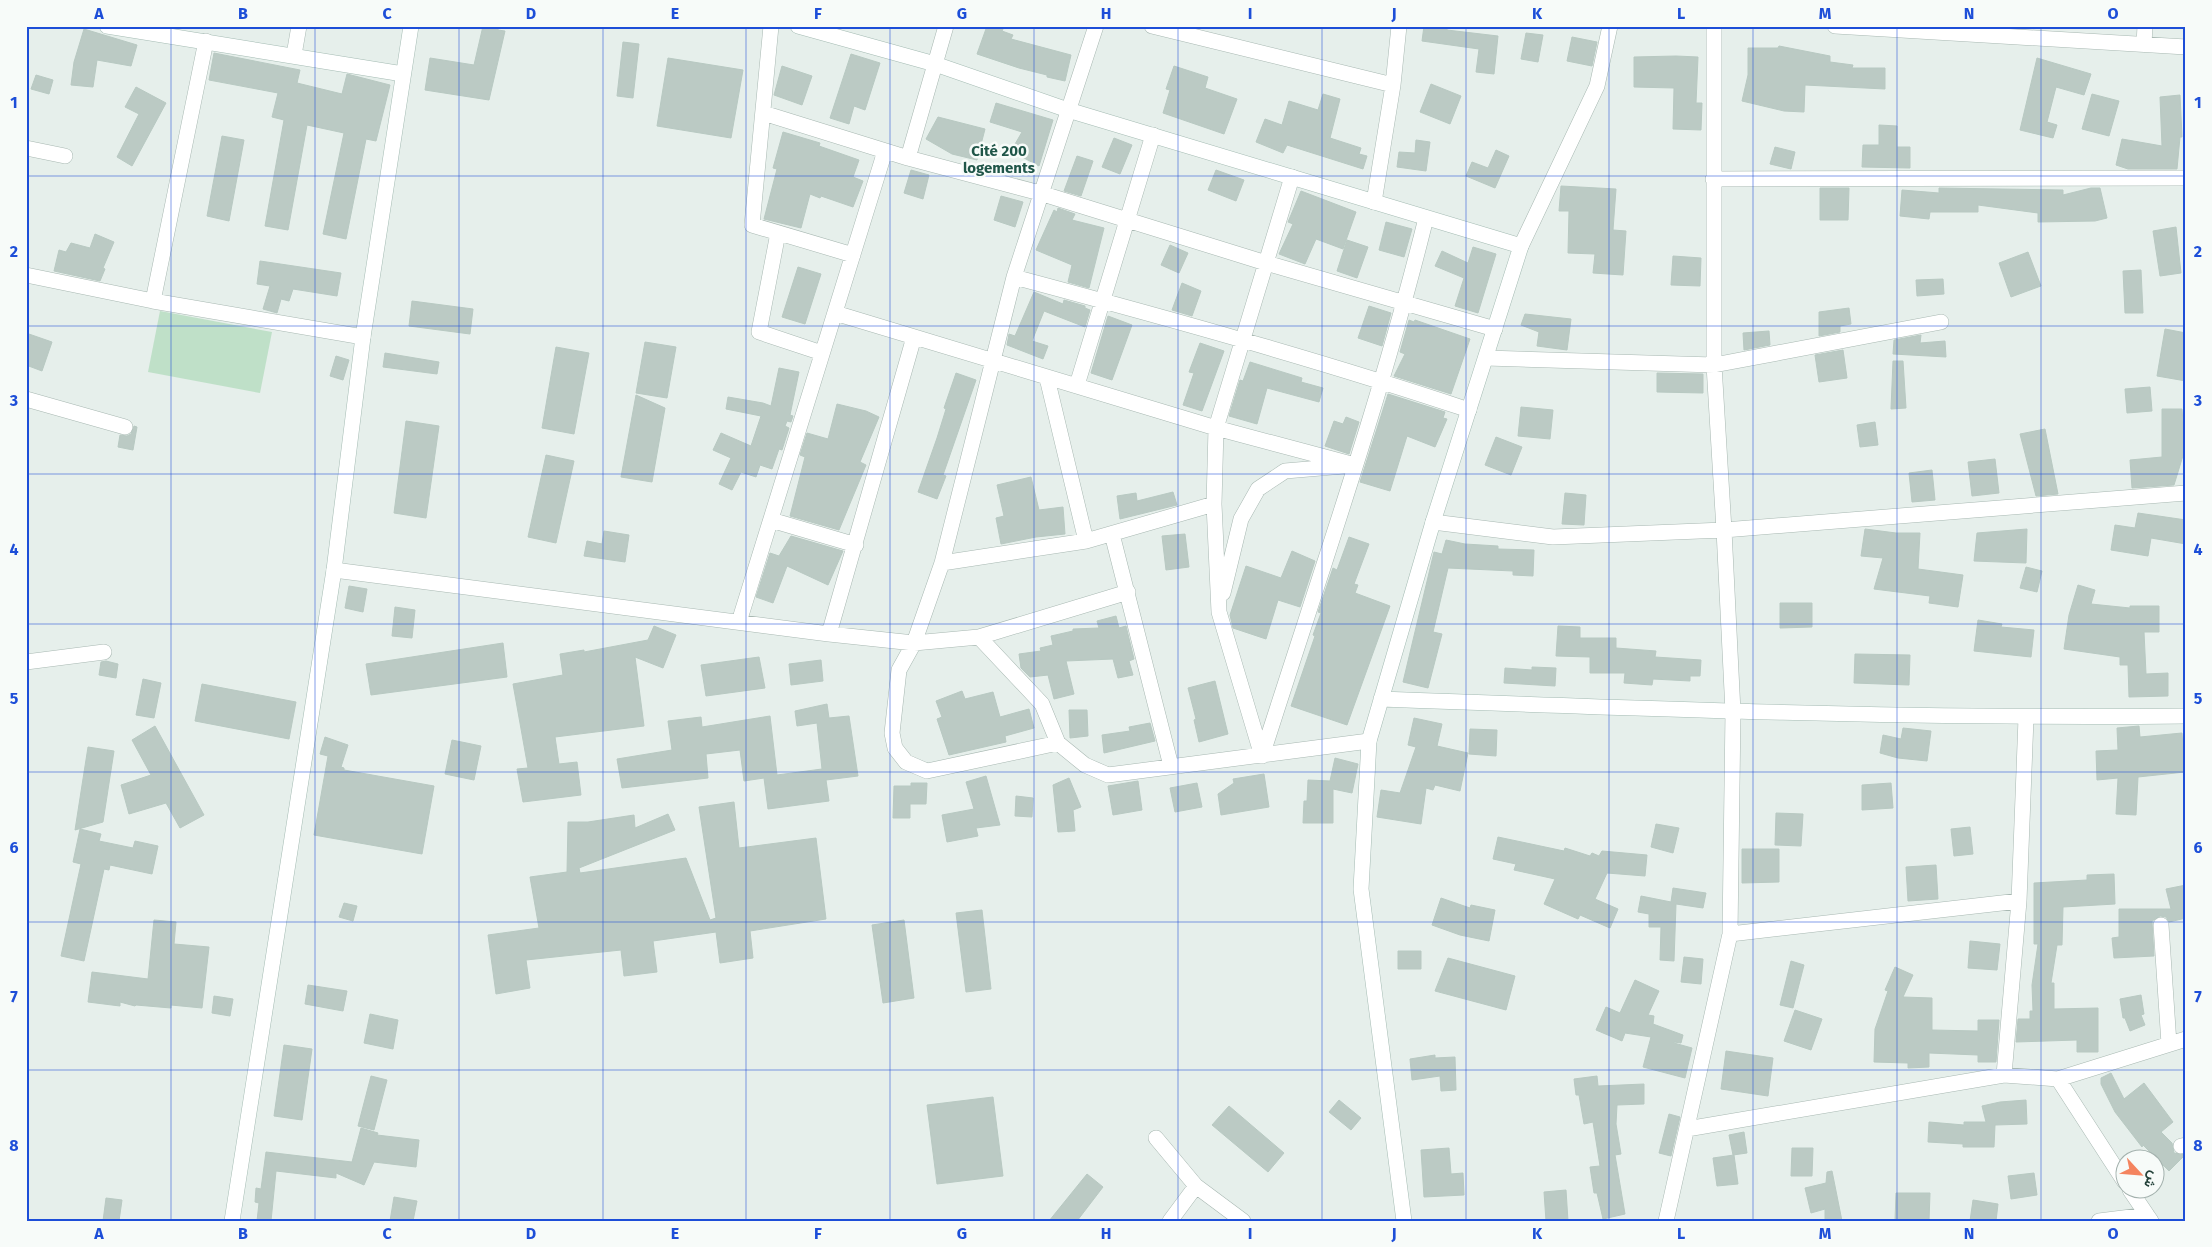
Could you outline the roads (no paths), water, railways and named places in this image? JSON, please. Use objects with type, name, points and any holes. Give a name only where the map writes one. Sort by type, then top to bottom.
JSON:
[{"type":"street","points":[[108,26],[167,31],[206,41],[403,74]]},
{"type":"street","points":[[294,55],[298,26]]},
{"type":"street","points":[[232,1221],[334,570],[363,337],[410,26]]},
{"type":"street","points":[[771,26],[752,225],[853,255]]},
{"type":"street","points":[[798,26],[935,64],[1068,110],[1521,246]]},
{"type":"street","points":[[908,158],[946,26]]},
{"type":"street","points":[[1058,743],[927,771],[906,762],[894,748],[892,733],[899,670],[914,643],[942,563],[1014,277],[1040,192],[1096,26]]},
{"type":"street","points":[[1152,26],[1393,85]]},
{"type":"street","points":[[1374,202],[1393,85],[1399,26]]},
{"type":"street","points":[[1404,1221],[1361,889],[1368,741],[1432,522],[1470,410],[1521,246],[1598,86],[1610,26]]},
{"type":"street","points":[[1666,1221],[1730,934],[1733,712],[1714,365],[1714,26]]},
{"type":"street","points":[[1835,26],[1935,29],[2186,47]]},
{"type":"street","points":[[2144,44],[2145,26]]},
{"type":"street","points":[[153,301],[206,41]]},
{"type":"street","points":[[763,113],[908,158],[1040,192],[1266,263],[1495,329]]},
{"type":"street","points":[[1077,385],[1101,300],[1153,135]]},
{"type":"street","points":[[26,148],[65,156]]},
{"type":"street","points":[[739,622],[885,151]]},
{"type":"street","points":[[1262,756],[1219,612],[1214,504],[1216,428],[1292,177]]},
{"type":"street","points":[[1713,179],[2186,178]]},
{"type":"street","points":[[1262,756],[1382,381],[1426,218]]},
{"type":"street","points":[[778,233],[760,332],[822,352]]},
{"type":"street","points":[[26,275],[153,301],[363,337]]},
{"type":"street","points":[[1014,277],[1242,338],[1470,410]]},
{"type":"street","points":[[835,313],[1216,428],[1355,465]]},
{"type":"street","points":[[1486,358],[1714,365],[1941,322]]},
{"type":"street","points":[[829,634],[914,337]]},
{"type":"street","points":[[1047,378],[1086,541]]},
{"type":"street","points":[[26,399],[126,427]]},
{"type":"street","points":[[1219,612],[1241,518],[1258,489],[1285,471],[1355,465]]},
{"type":"street","points":[[1432,522],[1553,537],[1724,530],[2186,493]]},
{"type":"street","points":[[942,563],[1086,541],[1214,504]]},
{"type":"street","points":[[772,520],[856,545]]},
{"type":"street","points":[[1112,534],[1171,766]]},
{"type":"street","points":[[334,570],[829,634],[914,643],[979,637],[1128,592]]},
{"type":"street","points":[[979,637],[1042,704],[1058,743],[1085,765],[1108,775],[1368,741]]},
{"type":"street","points":[[26,662],[104,652]]},
{"type":"street","points":[[1381,699],[1733,712],[2026,718],[2186,716]]},
{"type":"street","points":[[2004,1075],[2019,901],[2026,718]]},
{"type":"street","points":[[1730,934],[2019,901]]},
{"type":"street","points":[[2161,925],[2169,1044]]},
{"type":"street","points":[[1688,1129],[2004,1075],[2058,1079],[2186,1038]]},
{"type":"street","points":[[2058,1079],[2114,1165]]},
{"type":"street","points":[[1156,1138],[1196,1186],[1243,1221]]},
{"type":"street","points":[[1170,1221],[1196,1186]]},
{"type":"street","points":[[2137,1200],[2149,1218]]},
{"type":"street","points":[[2099,1221],[2149,1218]]},
{"type":"district","name":"Cité 200 logements","points":[[999,160]]}]
